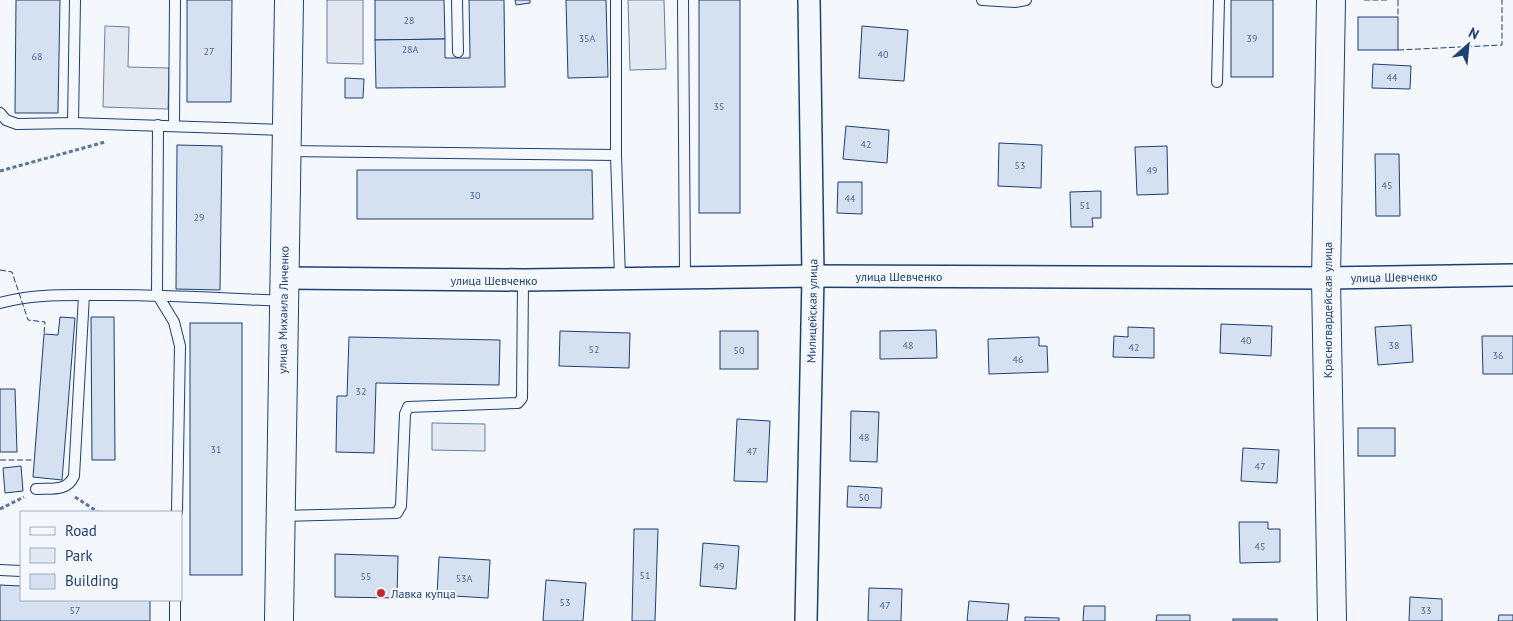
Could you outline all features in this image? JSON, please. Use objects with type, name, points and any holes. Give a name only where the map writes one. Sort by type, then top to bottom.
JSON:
[{"type":"street","name":"улица Михаила Личенко","points":[[279,621],[289,0]]},
{"type":"street","name":"Милицейская улица","points":[[806,621],[813,276],[809,0]]},
{"type":"street","name":"Красногвардейская улица","points":[[1331,0],[1326,278],[1332,621]]},
{"type":"street","name":"улица Шевченко","points":[[284,289],[523,280],[685,277],[1326,278],[1513,275]]},
{"type":"lane","points":[[73,123],[75,0]]},
{"type":"lane","points":[[174,126],[175,0]]},
{"type":"lane","points":[[457,0],[458,52]]},
{"type":"lane","points":[[616,0],[616,155],[620,278]]},
{"type":"lane","points":[[683,0],[685,277]]},
{"type":"lane","points":[[982,0],[1014,2],[1026,0]]},
{"type":"lane","points":[[1217,82],[1219,0]]},
{"type":"lane","points":[[0,113],[6,120],[17,124],[158,125],[286,140],[616,155]]},
{"type":"lane","points":[[158,125],[157,294],[179,332],[180,346],[177,511]]},
{"type":"lane","points":[[280,516],[397,513],[401,506],[405,414],[408,407],[518,403],[522,398],[523,280]]},
{"type":"lane","points":[[0,302],[22,297],[284,289]]},
{"type":"lane","points":[[36,488],[62,488],[70,484],[74,476],[84,295]]},
{"type":"lane","points":[[0,570],[20,571]]},
{"type":"lane","points":[[175,621],[176,601]]},
{"type":"path","points":[[0,171],[112,140]]},
{"type":"path","points":[[0,509],[19,501],[36,488]]},
{"type":"path","points":[[62,488],[96,511]]},
{"type":"green space","points":[[628,0],[664,0],[666,69],[630,70]]},
{"type":"green space","points":[[432,423],[485,424],[485,451],[432,450]]},
{"type":"shaded area","points":[[327,0],[363,0],[363,64],[327,63]]},
{"type":"shaded area","points":[[105,26],[129,27],[128,67],[169,68],[168,109],[103,107]]},
{"type":"building","points":[[16,0],[60,0],[58,113],[15,113]]},
{"type":"building","points":[[187,0],[232,0],[231,102],[187,102]]},
{"type":"building","points":[[375,0],[444,0],[445,39],[375,40]]},
{"type":"building","points":[[469,0],[504,0],[505,87],[376,88],[375,40],[445,39],[445,58],[470,58]]},
{"type":"building","points":[[515,0],[530,0],[530,3],[516,5]]},
{"type":"building","points":[[566,0],[606,0],[608,77],[568,78]]},
{"type":"building","points":[[699,0],[740,0],[740,213],[699,213]]},
{"type":"building","points":[[1231,0],[1273,0],[1273,77],[1231,77]]},
{"type":"building","points":[[1358,17],[1398,17],[1398,50],[1358,50]]},
{"type":"building","points":[[862,26],[908,30],[904,81],[859,78]]},
{"type":"building","points":[[1373,64],[1411,66],[1410,89],[1372,88]]},
{"type":"building","points":[[345,78],[364,79],[363,98],[345,98]]},
{"type":"building","points":[[846,126],[889,130],[887,163],[843,159]]},
{"type":"building","points":[[999,143],[1042,145],[1041,188],[998,186]]},
{"type":"building","points":[[177,145],[222,146],[220,290],[176,289]]},
{"type":"building","points":[[1167,146],[1168,194],[1137,195],[1135,147]]},
{"type":"building","points":[[1375,154],[1399,154],[1400,216],[1376,216]]},
{"type":"building","points":[[357,170],[592,170],[593,219],[357,219]]},
{"type":"building","points":[[838,182],[862,182],[862,214],[837,213]]},
{"type":"building","points":[[1101,191],[1101,218],[1092,218],[1093,227],[1071,227],[1070,192]]},
{"type":"building","points":[[60,317],[75,318],[62,480],[33,477],[44,334],[58,335]]},
{"type":"building","points":[[91,317],[114,317],[115,460],[92,460]]},
{"type":"building","points":[[190,323],[242,323],[242,575],[190,575]]},
{"type":"building","points":[[1221,324],[1272,326],[1271,356],[1220,353]]},
{"type":"building","points":[[1411,325],[1413,362],[1378,365],[1375,327]]},
{"type":"building","points":[[1128,327],[1154,328],[1154,358],[1113,357],[1114,336],[1128,337]]},
{"type":"building","points":[[936,330],[937,358],[880,359],[880,331]]},
{"type":"building","points":[[560,331],[630,333],[629,368],[559,366]]},
{"type":"building","points":[[720,331],[758,331],[758,369],[720,369]]},
{"type":"building","points":[[1482,336],[1513,336],[1513,374],[1483,374]]},
{"type":"building","points":[[349,337],[500,340],[499,385],[376,383],[374,453],[336,452],[337,396],[347,396]]},
{"type":"building","points":[[1039,337],[1039,346],[1047,346],[1048,372],[989,374],[988,339]]},
{"type":"building","points":[[0,389],[15,389],[17,452],[0,452]]},
{"type":"building","points":[[851,411],[879,412],[877,462],[850,461]]},
{"type":"building","points":[[737,419],[770,421],[767,482],[734,481]]},
{"type":"building","points":[[1358,428],[1395,428],[1395,456],[1358,456]]},
{"type":"building","points":[[1243,448],[1279,450],[1277,483],[1241,481]]},
{"type":"building","points":[[21,466],[23,491],[5,493],[3,468]]},
{"type":"building","points":[[848,486],[882,488],[881,508],[847,507]]},
{"type":"building","points":[[1239,522],[1268,522],[1268,529],[1280,529],[1280,562],[1240,563]]},
{"type":"building","points":[[634,529],[658,529],[655,621],[632,621]]},
{"type":"building","points":[[703,543],[739,546],[736,589],[700,586]]},
{"type":"building","points":[[335,554],[398,556],[397,598],[335,597]]},
{"type":"building","points":[[439,557],[490,560],[488,598],[437,595]]},
{"type":"building","points":[[546,580],[586,583],[583,621],[543,621]]},
{"type":"building","points":[[0,585],[20,586],[20,601],[150,601],[150,621],[0,621]]},
{"type":"building","points":[[869,588],[902,589],[901,621],[868,621]]},
{"type":"building","points":[[1410,597],[1442,599],[1442,621],[1409,621]]},
{"type":"building","points":[[969,601],[1009,604],[1007,621],[967,621]]},
{"type":"building","points":[[1084,606],[1105,606],[1105,621],[1083,621]]},
{"type":"building","points":[[1157,615],[1190,615],[1190,621],[1156,621]]},
{"type":"building","points":[[1499,615],[1513,615],[1513,621],[1498,621]]},
{"type":"building","points":[[1025,617],[1059,618],[1059,621],[1025,621]]},
{"type":"building","points":[[1233,619],[1277,619],[1277,621],[1233,621]]},
{"type":"fence","points":[[1364,0],[1388,0]]},
{"type":"fence","points":[[1398,0],[1398,17]]},
{"type":"fence","points":[[1398,50],[1502,45],[1502,0]]},
{"type":"fence","points":[[0,270],[12,272],[28,320],[45,322],[44,334]]},
{"type":"fence","points":[[0,460],[34,460]]},
{"type":"place","name":"Лавка купца","points":[[381,593]]}]
